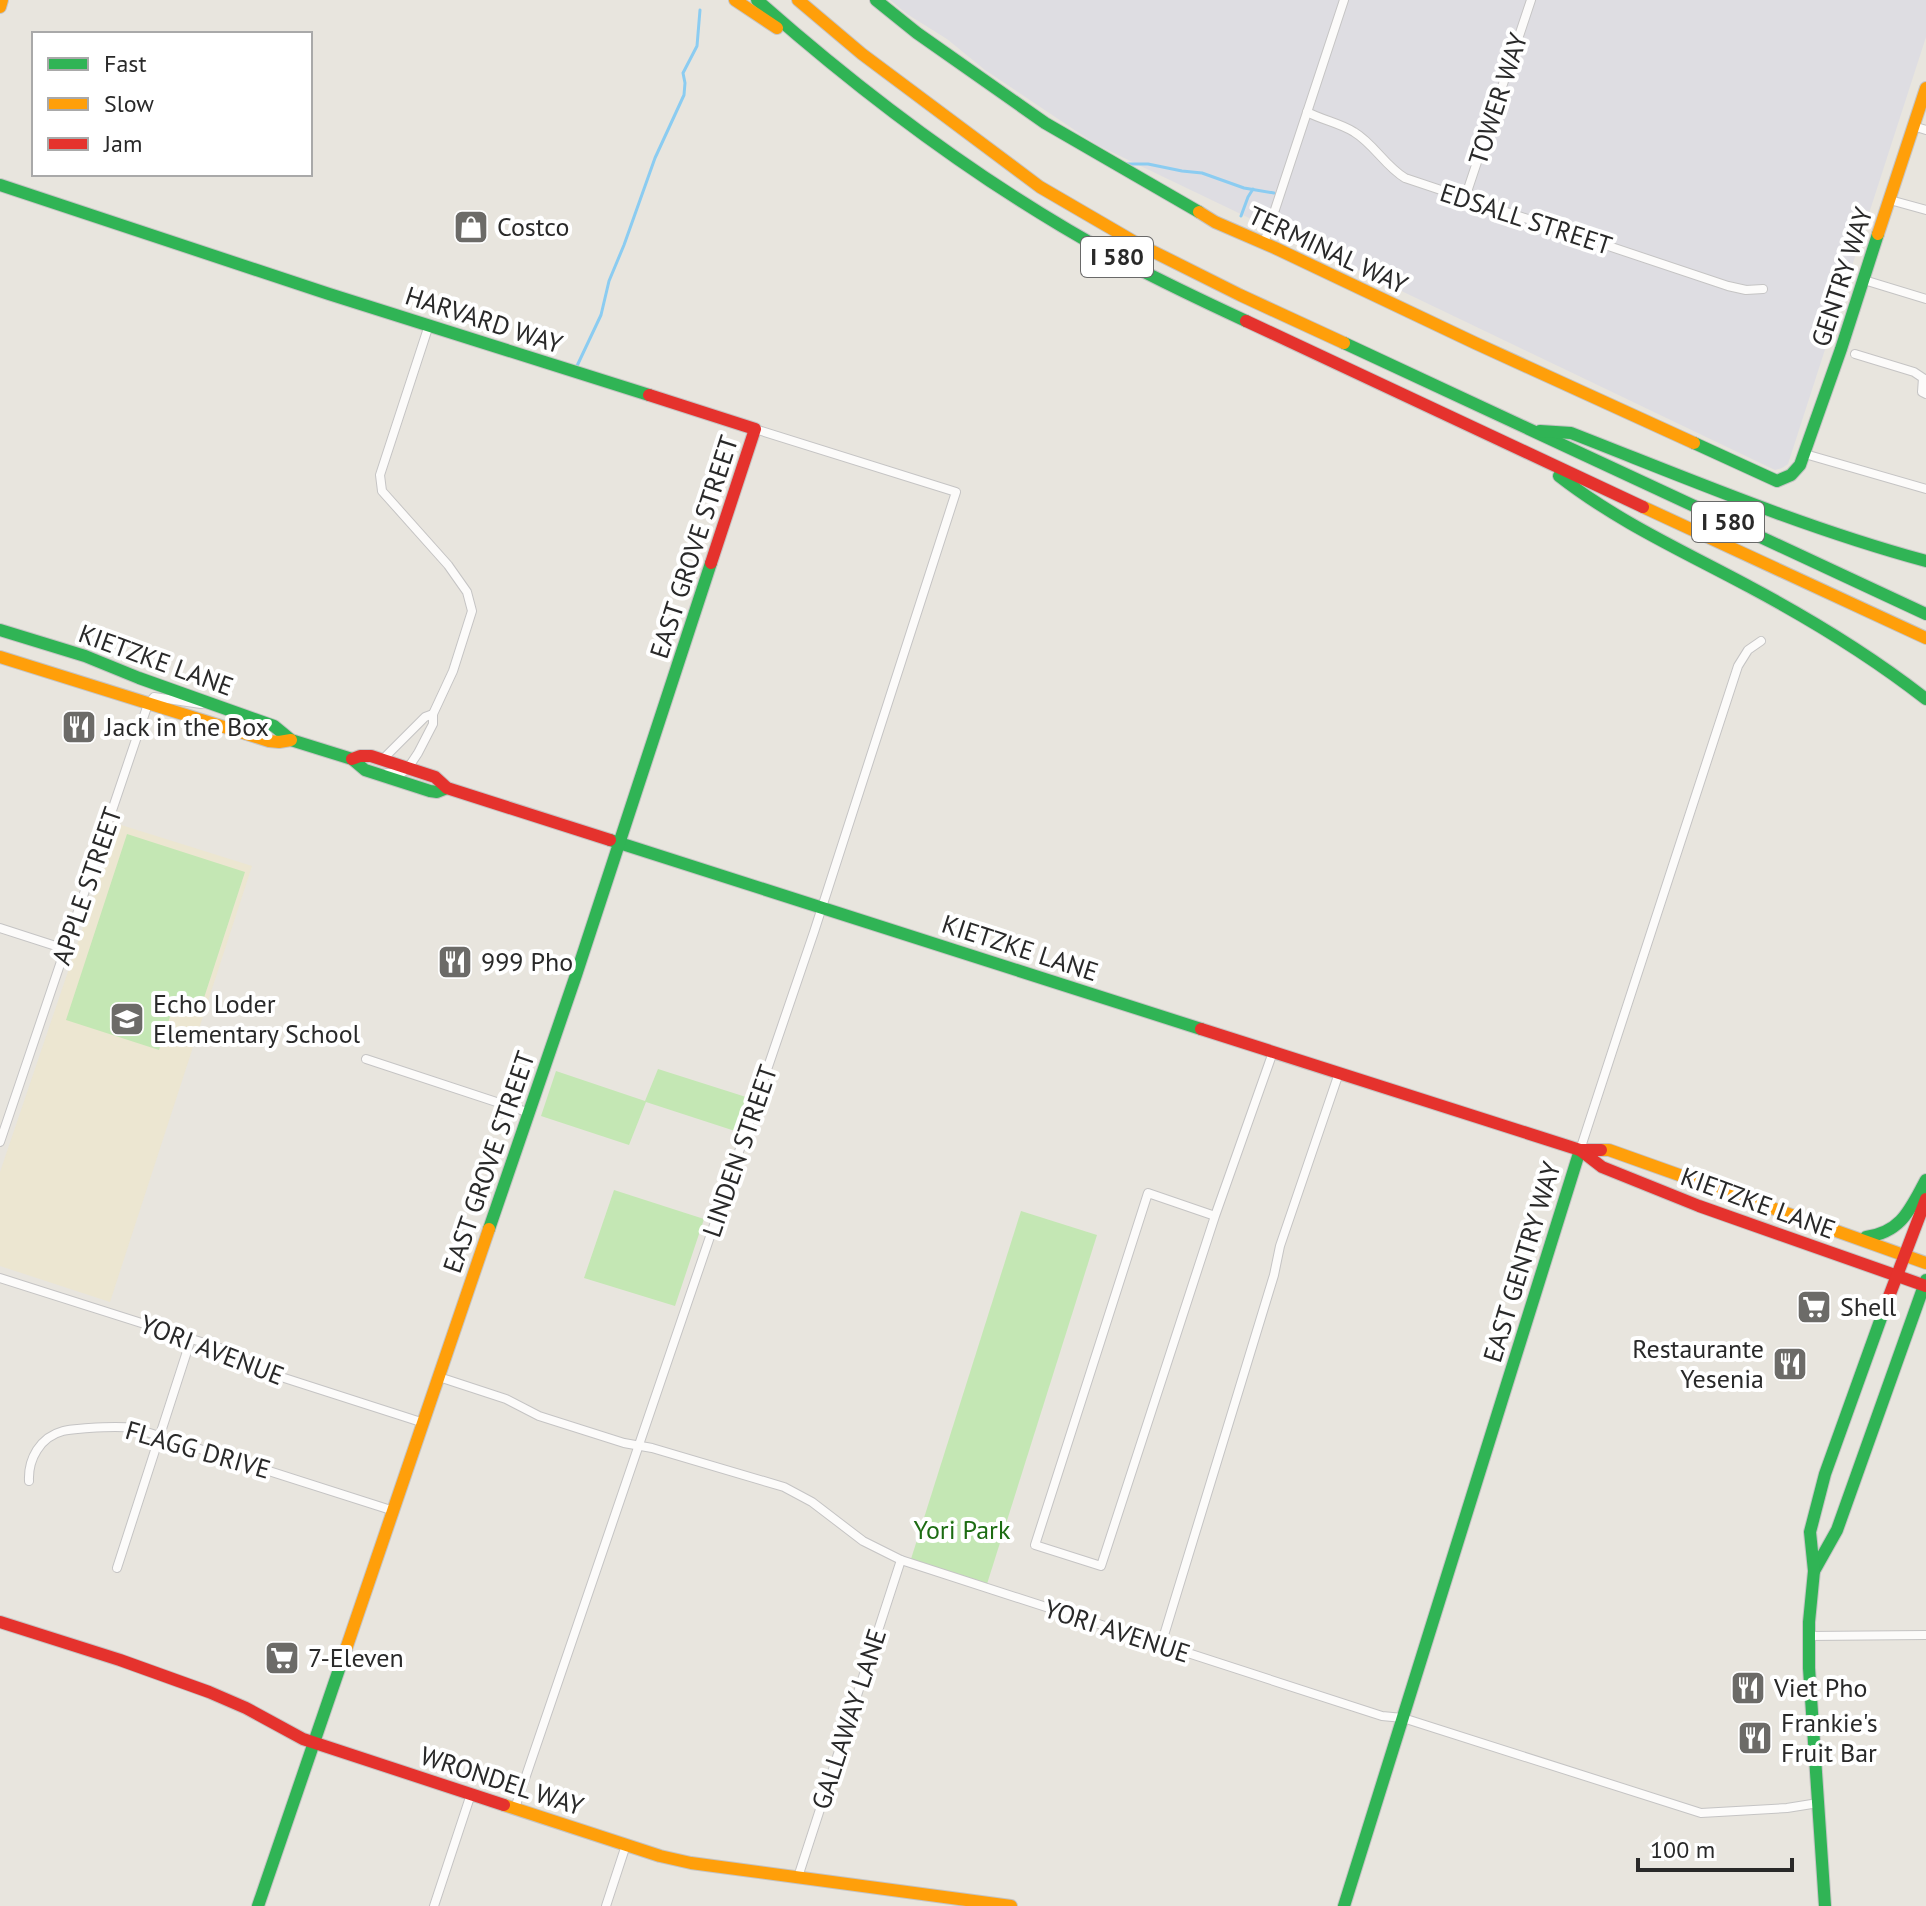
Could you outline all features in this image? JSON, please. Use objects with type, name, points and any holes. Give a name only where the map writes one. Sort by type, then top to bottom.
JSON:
[{"type":"main road","points":[[0,7],[2,0]]},
{"type":"main road","points":[[735,0],[819,54]]},
{"type":"main road","name":"I 580","points":[[757,0],[885,107],[978,172],[1123,260],[1225,312],[1542,462],[1926,638]]},
{"type":"main road","name":"I 580","points":[[798,0],[873,63],[1040,187],[1138,244],[1206,279],[1926,614]]},
{"type":"main road","name":"TERMINAL WAY","points":[[876,0],[917,33],[1045,123],[1215,222],[1767,478],[1777,481],[1791,475]]},
{"type":"main road","name":"GENTRY WAY","points":[[1791,475],[1805,454],[1926,88]]},
{"type":"main road","name":"HARVARD WAY","points":[[0,185],[329,294],[755,429]]},
{"type":"main road","name":"EAST GROVE STREET","points":[[258,1906],[530,1113],[755,429]]},
{"type":"main road","points":[[1530,430],[1571,433],[1805,526],[1926,561]]},
{"type":"main road","points":[[1542,462],[1585,498],[1789,607],[1867,656],[1926,699]]},
{"type":"main road","name":"KIETZKE LANE","points":[[0,630],[72,652],[274,726],[291,740]]},
{"type":"main road","name":"KIETZKE LANE","points":[[0,657],[269,741],[291,740],[352,759],[365,770],[430,791],[447,788]]},
{"type":"main road","name":"KIETZKE LANE","points":[[352,759],[371,756],[435,777],[447,788],[620,845],[1580,1150],[1609,1150],[1926,1263]]},
{"type":"main road","name":"KIETZKE LANE","points":[[1580,1150],[1595,1164],[1671,1195],[1925,1284]]},
{"type":"main road","name":"EAST GENTRY WAY","points":[[1344,1906],[1580,1150]]},
{"type":"main road","points":[[1858,1238],[1877,1237],[1893,1230],[1904,1218],[1926,1180]]},
{"type":"main road","points":[[1825,1906],[1808,1636],[1814,1571],[1810,1532],[1825,1474],[1926,1199]]},
{"type":"main road","points":[[1814,1571],[1837,1530],[1925,1284]]},
{"type":"main road","name":"WRONDEL WAY","points":[[0,1622],[132,1664],[225,1699],[314,1743],[675,1860],[1011,1906]]},
{"type":"street","points":[[1264,243],[1344,0]]},
{"type":"street","name":"TOWER WAY","points":[[1465,198],[1531,0]]},
{"type":"street","name":"EDSALL STREET","points":[[1307,112],[1352,131],[1393,171],[1405,178],[1728,286],[1746,290],[1763,289]]},
{"type":"street","points":[[1913,126],[1926,130]]},
{"type":"street","points":[[1890,200],[1926,210]]},
{"type":"street","points":[[1864,280],[1926,299]]},
{"type":"street","points":[[376,773],[402,773],[408,768],[433,724],[433,714],[453,671],[472,611],[467,592],[448,565],[382,491],[380,478],[429,325]]},
{"type":"street","points":[[1855,354],[1914,372],[1923,378],[1922,392],[1926,394]]},
{"type":"street","name":"HARVARD WAY","points":[[755,429],[956,492]]},
{"type":"street","points":[[1805,454],[1926,489]]},
{"type":"street","name":"LINDEN STREET","points":[[515,1808],[822,907],[956,492]]},
{"type":"street","name":"EAST GENTRY WAY","points":[[1580,1150],[1738,666],[1748,650],[1761,641]]},
{"type":"street","points":[[148,704],[154,697],[222,708]]},
{"type":"street","name":"APPLE STREET","points":[[0,1142],[148,704]]},
{"type":"street","points":[[382,760],[425,717],[433,714]]},
{"type":"street","points":[[0,928],[65,949]]},
{"type":"street","points":[[1215,1216],[1148,1193],[1035,1545],[1101,1566],[1215,1216],[1273,1052]]},
{"type":"street","points":[[366,1059],[530,1113]]},
{"type":"street","points":[[1161,1645],[1280,1246],[1339,1073]]},
{"type":"street","name":"YORI AVENUE","points":[[0,1278],[241,1355],[275,1375],[424,1423]]},
{"type":"street","points":[[117,1568],[191,1339]]},
{"type":"street","name":"YORI AVENUE","points":[[439,1377],[506,1399],[539,1416],[784,1487],[812,1502],[863,1541],[901,1560],[1382,1716],[1403,1718],[1701,1813],[1818,1803]]},
{"type":"street","name":"FLAGG DRIVE","points":[[29,1481],[36,1450],[54,1434],[64,1430],[119,1426],[160,1435],[394,1511]]},
{"type":"street","name":"GALLAWAY LANE","points":[[798,1877],[901,1560]]},
{"type":"street","points":[[1808,1636],[1926,1635]]},
{"type":"street","points":[[434,1906],[471,1794]]},
{"type":"street","points":[[606,1906],[626,1845]]},
{"type":"shaded area","points":[[890,0],[1926,0],[1926,37],[1788,464],[1775,470],[1097,145],[985,70],[947,39]]},
{"type":"shaded area","name":"Echo Loder Elementary School","points":[[118,824],[252,866],[110,1302],[0,1266],[0,1172]]},
{"type":"green space","points":[[127,834],[245,872],[201,1007],[181,1001],[174,1005],[159,1050],[66,1020]]},
{"type":"green space","points":[[658,1069],[746,1097],[735,1131],[646,1102],[629,1145],[541,1116],[556,1071],[645,1101]]},
{"type":"green space","points":[[614,1190],[704,1219],[675,1306],[584,1278]]},
{"type":"green space","name":"Yori Park","points":[[1021,1211],[1097,1235],[987,1584],[911,1559]]},
{"type":"waterway","points":[[576,368],[601,315],[609,281],[655,158],[684,95],[683,73],[697,46],[700,10]]},
{"type":"waterway","points":[[1125,164],[1148,164],[1202,173],[1244,188],[1274,193]]},
{"type":"waterway","points":[[1241,216],[1253,189]]},
{"type":"traffic: fast","points":[[757,0],[888,108],[1027,205],[1125,262],[1246,321]]},
{"type":"traffic: fast","points":[[876,0],[917,33],[1045,123],[1199,212]]},
{"type":"traffic: fast","points":[[0,185],[329,294],[649,395]]},
{"type":"traffic: fast","points":[[1694,443],[1777,481],[1791,475],[1800,465],[1878,234]]},
{"type":"traffic: fast","points":[[1344,343],[1926,614]]},
{"type":"traffic: fast","points":[[1540,431],[1571,433],[1791,518],[1926,561]]},
{"type":"traffic: fast","points":[[1559,476],[1628,522],[1818,626],[1926,699]]},
{"type":"traffic: fast","points":[[489,1229],[711,563]]},
{"type":"traffic: fast","points":[[0,630],[85,656],[274,726],[291,740],[352,759],[365,770],[430,791],[447,788]]},
{"type":"traffic: fast","points":[[610,840],[1201,1029]]},
{"type":"traffic: fast","points":[[1344,1906],[1580,1150]]},
{"type":"traffic: fast","points":[[1866,1237],[1888,1230],[1904,1218],[1926,1180]]},
{"type":"traffic: fast","points":[[1814,1571],[1837,1530],[1926,1280]]},
{"type":"traffic: fast","points":[[1825,1906],[1809,1668],[1814,1571],[1810,1532],[1825,1474],[1885,1307]]},
{"type":"traffic: fast","points":[[258,1906],[346,1649]]},
{"type":"traffic: slow","points":[[0,7],[2,0]]},
{"type":"traffic: slow","points":[[735,0],[777,28]]},
{"type":"traffic: slow","points":[[798,0],[862,54],[1040,187],[1138,244],[1344,343]]},
{"type":"traffic: slow","points":[[1878,234],[1926,88]]},
{"type":"traffic: slow","points":[[1199,212],[1694,443]]},
{"type":"traffic: slow","points":[[1643,507],[1926,638]]},
{"type":"traffic: slow","points":[[0,657],[269,741],[291,740]]},
{"type":"traffic: slow","points":[[1601,1150],[1609,1150],[1926,1263]]},
{"type":"traffic: slow","points":[[346,1649],[489,1229]]},
{"type":"traffic: slow","points":[[504,1805],[660,1856],[691,1863],[1011,1906]]},
{"type":"traffic: jam","points":[[1246,321],[1643,507]]},
{"type":"traffic: jam","points":[[649,395],[755,429],[711,563]]},
{"type":"traffic: jam","points":[[352,759],[371,756],[435,777],[447,788],[610,840]]},
{"type":"traffic: jam","points":[[1201,1029],[1580,1150],[1601,1150]]},
{"type":"traffic: jam","points":[[1580,1150],[1602,1167],[1699,1206],[1926,1286]]},
{"type":"traffic: jam","points":[[1885,1307],[1926,1199]]},
{"type":"traffic: jam","points":[[0,1622],[209,1692],[303,1739],[504,1805]]},
{"type":"place","name":"Costco","points":[[471,227]]},
{"type":"place","name":"Jack in the Box","points":[[79,727]]},
{"type":"place","name":"999 Pho","points":[[455,962]]},
{"type":"place","name":"Echo Loder Elementary School","points":[[127,1019]]},
{"type":"place","name":"Shell","points":[[1814,1307]]},
{"type":"place","name":"Restaurante Yesenia","points":[[1790,1364]]},
{"type":"place","name":"7-Eleven","points":[[282,1658]]},
{"type":"place","name":"Viet Pho","points":[[1748,1688]]},
{"type":"place","name":"Frankie's Fruit Bar","points":[[1755,1738]]}]
